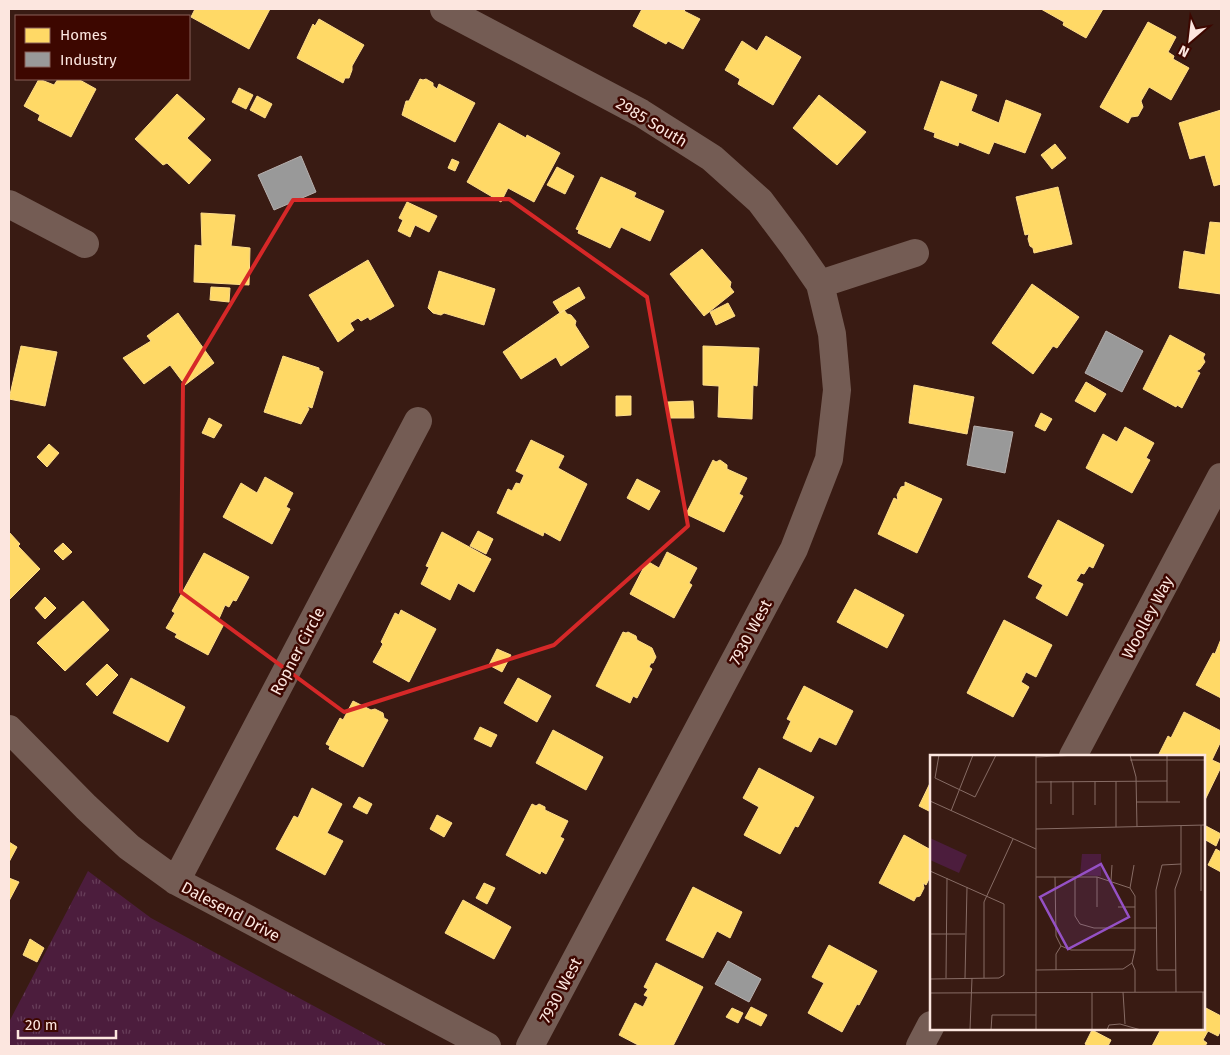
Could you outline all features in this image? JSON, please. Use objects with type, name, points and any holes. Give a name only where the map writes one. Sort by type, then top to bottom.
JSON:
[{"type":"street","name":"2985 South","points":[[444,9],[641,113],[712,158],[760,201],[820,284]]},
{"type":"street","points":[[9,204],[84,244]]},
{"type":"street","points":[[820,284],[915,253]]},
{"type":"street","name":"7930 West","points":[[530,1046],[794,549],[830,459],[837,390],[832,334],[820,284]]},
{"type":"street","name":"Ropner Circle","points":[[176,881],[418,421]]},
{"type":"street","name":"Woolley Way","points":[[1074,755],[1221,478]]},
{"type":"street","name":"Dalesend Drive","points":[[9,729],[86,807],[129,846],[176,881],[442,1036],[487,1046]]},
{"type":"street","points":[[920,1046],[930,1027]]},
{"type":"highlighted area","points":[[509,199],[647,297],[688,526],[554,645],[344,712],[181,592],[183,384],[293,200]]},
{"type":"green space","points":[[88,871],[151,918],[388,1046],[9,1046],[9,1022]]},
{"type":"building: Homes","points":[[195,9],[270,9],[249,49],[191,17]]},
{"type":"building: Homes","points":[[642,9],[686,9],[684,11],[700,19],[683,49],[668,41],[666,44],[633,26]]},
{"type":"building: Homes","points":[[1041,9],[1103,9],[1086,38],[1063,25],[1064,22]]},
{"type":"building: Homes","points":[[319,19],[364,45],[352,66],[349,78],[345,78],[343,83],[297,58],[313,24],[315,26]]},
{"type":"building: Homes","points":[[1148,22],[1176,37],[1168,52],[1174,56],[1173,59],[1189,68],[1171,100],[1149,87],[1141,101],[1143,107],[1138,116],[1131,117],[1128,123],[1100,107]]},
{"type":"building: Homes","points":[[766,36],[801,57],[773,105],[738,84],[740,79],[725,70],[742,41],[757,51]]},
{"type":"building: Homes","points":[[420,79],[426,79],[433,83],[433,86],[437,89],[439,84],[475,103],[455,142],[402,115],[406,101],[409,101]]},
{"type":"building: Homes","points":[[38,80],[54,85],[57,80],[80,80],[96,89],[71,137],[38,120],[40,115],[24,106]]},
{"type":"building: Homes","points":[[941,81],[977,95],[971,111],[999,123],[1006,100],[1041,114],[1025,153],[994,142],[989,154],[959,142],[958,146],[934,137],[935,133],[924,129]]},
{"type":"building: Homes","points":[[239,88],[253,95],[246,109],[232,102]]},
{"type":"building: Homes","points":[[177,94],[205,119],[187,138],[211,160],[189,184],[167,163],[163,165],[135,139]]},
{"type":"building: Homes","points":[[819,95],[866,132],[837,165],[793,128]]},
{"type":"building: Homes","points":[[257,96],[272,104],[265,118],[250,110]]},
{"type":"building: Homes","points":[[1221,110],[1221,184],[1214,186],[1205,155],[1190,159],[1179,123]]},
{"type":"building: Homes","points":[[499,123],[526,138],[527,135],[560,153],[534,202],[508,188],[501,202],[467,182]]},
{"type":"building: Homes","points":[[1055,144],[1066,158],[1052,169],[1041,155]]},
{"type":"building: Homes","points":[[452,159],[459,162],[455,171],[448,168]]},
{"type":"building: Homes","points":[[557,167],[574,176],[565,194],[547,185]]},
{"type":"building: Homes","points":[[601,177],[636,193],[634,197],[664,211],[650,241],[621,227],[610,248],[578,233],[579,230],[576,229]]},
{"type":"building: Homes","points":[[1058,187],[1072,244],[1034,253],[1028,239],[1029,234],[1025,235],[1016,197]]},
{"type":"building: Homes","points":[[407,202],[437,216],[429,232],[415,225],[410,237],[398,231],[403,220],[399,218]]},
{"type":"building: Homes","points":[[201,213],[235,215],[231,246],[250,248],[249,285],[194,282],[195,245],[202,246]]},
{"type":"building: Homes","points":[[1210,222],[1221,223],[1221,294],[1179,288],[1184,251],[1205,255]]},
{"type":"building: Homes","points":[[702,249],[731,282],[730,287],[734,292],[704,316],[670,274]]},
{"type":"building: Homes","points":[[368,260],[394,306],[370,320],[368,317],[361,321],[358,318],[350,323],[354,330],[338,342],[309,295]]},
{"type":"building: Homes","points":[[439,271],[495,289],[484,325],[444,313],[441,315],[433,313],[428,308]]},
{"type":"building: Homes","points":[[1032,284],[1079,317],[1057,348],[1053,346],[1033,374],[992,343]]},
{"type":"building: Homes","points":[[211,287],[230,288],[229,302],[210,300]]},
{"type":"building: Homes","points":[[579,287],[585,298],[560,313],[553,302]]},
{"type":"building: Homes","points":[[728,303],[735,316],[716,325],[710,312]]},
{"type":"building: Homes","points":[[564,310],[576,321],[575,325],[589,347],[561,366],[556,357],[521,379],[503,352]]},
{"type":"building: Homes","points":[[178,313],[214,363],[185,385],[170,365],[144,384],[123,358],[151,341],[147,336]]},
{"type":"building: Homes","points":[[1170,335],[1205,354],[1203,358],[1205,362],[1196,371],[1200,373],[1182,408],[1177,405],[1176,407],[1143,389]]},
{"type":"building: Homes","points":[[21,346],[57,352],[45,406],[9,399]]},
{"type":"building: Homes","points":[[703,346],[759,348],[757,386],[753,385],[752,419],[718,417],[719,386],[703,385]]},
{"type":"building: Homes","points":[[283,356],[319,368],[323,372],[312,408],[307,406],[309,409],[301,424],[264,412]]},
{"type":"building: Homes","points":[[1086,382],[1106,394],[1095,412],[1075,401]]},
{"type":"building: Homes","points":[[914,385],[974,397],[967,434],[909,423]]},
{"type":"building: Homes","points":[[616,396],[631,396],[631,415],[616,416]]},
{"type":"building: Homes","points":[[693,401],[694,418],[668,418],[667,402]]},
{"type":"building: Homes","points":[[1041,413],[1052,419],[1045,431],[1035,426]]},
{"type":"building: Homes","points":[[209,418],[222,425],[214,438],[202,433]]},
{"type":"building: Homes","points":[[1125,427],[1154,443],[1146,458],[1150,460],[1132,493],[1086,468],[1103,434],[1117,442]]},
{"type":"building: Homes","points":[[531,440],[564,456],[558,468],[587,484],[560,541],[544,532],[543,536],[497,513],[508,489],[512,491],[516,483],[520,484],[524,475],[516,471]]},
{"type":"building: Homes","points":[[49,444],[59,453],[47,467],[37,457]]},
{"type":"building: Homes","points":[[713,460],[716,462],[720,460],[727,465],[727,469],[747,478],[739,494],[743,496],[724,532],[686,514]]},
{"type":"building: Homes","points":[[265,477],[293,493],[286,507],[290,509],[272,544],[223,517],[241,483],[257,493]]},
{"type":"building: Homes","points":[[637,479],[660,491],[649,510],[627,498]]},
{"type":"building: Homes","points":[[905,482],[942,499],[917,553],[878,534],[894,498],[898,500],[897,495],[901,487],[905,486]]},
{"type":"building: Homes","points":[[1058,520],[1104,545],[1093,568],[1089,566],[1076,581],[1083,584],[1067,616],[1036,598],[1043,585],[1028,577]]},
{"type":"building: Homes","points":[[478,531],[493,539],[486,554],[470,546]]},
{"type":"building: Homes","points":[[9,532],[20,544],[18,546],[40,569],[9,600]]},
{"type":"building: Homes","points":[[442,532],[491,559],[474,592],[458,583],[450,600],[421,584],[429,567],[426,566]]},
{"type":"building: Homes","points":[[63,543],[72,552],[63,560],[54,551]]},
{"type":"building: Homes","points":[[667,552],[697,568],[689,583],[692,585],[674,618],[630,594],[647,561],[659,568]]},
{"type":"building: Homes","points":[[204,553],[249,577],[236,601],[233,600],[229,607],[225,605],[218,621],[224,624],[208,655],[175,637],[177,634],[166,628],[175,613],[172,611]]},
{"type":"building: Homes","points":[[855,589],[904,615],[887,648],[837,622]]},
{"type":"building: Homes","points":[[45,597],[56,608],[45,619],[35,608]]},
{"type":"building: Homes","points":[[83,601],[109,630],[65,671],[37,643]]},
{"type":"building: Homes","points":[[401,610],[436,629],[409,682],[373,662],[383,644],[381,642],[395,613],[399,615]]},
{"type":"building: Homes","points":[[1004,620],[1052,645],[1036,677],[1026,672],[1021,682],[1029,687],[1013,717],[967,693]]},
{"type":"building: Homes","points":[[623,632],[636,636],[637,640],[652,648],[656,657],[649,667],[652,669],[637,698],[633,696],[630,703],[596,686]]},
{"type":"building: Homes","points":[[1221,639],[1221,698],[1196,685],[1213,653],[1215,654]]},
{"type":"building: Homes","points":[[497,649],[511,655],[502,672],[489,665]]},
{"type":"building: Homes","points":[[107,664],[118,675],[97,696],[86,684]]},
{"type":"building: Homes","points":[[131,678],[185,707],[168,742],[113,713]]},
{"type":"building: Homes","points":[[518,678],[551,696],[537,722],[504,703]]},
{"type":"building: Homes","points":[[804,686],[853,711],[836,745],[819,737],[811,752],[783,738],[791,721],[787,719]]},
{"type":"building: Homes","points":[[353,701],[371,710],[375,709],[383,713],[384,718],[388,720],[363,767],[329,749],[330,746],[326,744],[340,718],[343,720]]},
{"type":"building: Homes","points":[[1184,712],[1221,731],[1221,741],[1212,760],[1221,764],[1221,767],[1205,800],[1205,755],[1158,755],[1168,736],[1171,738]]},
{"type":"building: Homes","points":[[480,727],[497,735],[491,747],[474,739]]},
{"type":"building: Homes","points":[[553,730],[603,757],[586,790],[536,763]]},
{"type":"building: Homes","points":[[759,768],[814,797],[798,827],[795,826],[780,854],[744,835],[759,807],[743,798]]},
{"type":"building: Homes","points":[[930,783],[930,812],[919,806]]},
{"type":"building: Homes","points":[[312,788],[342,804],[327,833],[343,841],[325,875],[276,849],[294,816],[298,818]]},
{"type":"building: Homes","points":[[359,797],[372,804],[367,814],[353,807]]},
{"type":"building: Homes","points":[[532,804],[536,806],[539,804],[545,807],[545,810],[568,821],[560,837],[564,839],[546,874],[541,871],[540,874],[506,855]]},
{"type":"building: Homes","points":[[437,815],[452,823],[444,837],[430,829]]},
{"type":"building: Homes","points":[[1205,826],[1221,834],[1216,846],[1205,840]]},
{"type":"building: Homes","points":[[904,835],[930,849],[930,877],[926,885],[923,883],[924,888],[920,896],[916,897],[914,901],[879,883]]},
{"type":"building: Homes","points":[[9,842],[17,847],[9,862]]},
{"type":"building: Homes","points":[[1216,849],[1221,852],[1221,872],[1208,865]]},
{"type":"building: Homes","points":[[9,878],[19,882],[9,901]]},
{"type":"building: Homes","points":[[484,883],[495,888],[487,904],[476,898]]},
{"type":"building: Homes","points":[[693,887],[742,912],[730,938],[717,931],[703,958],[666,940]]},
{"type":"building: Homes","points":[[463,900],[511,927],[494,959],[445,933]]},
{"type":"building: Homes","points":[[30,939],[44,948],[37,962],[23,955]]},
{"type":"building: Homes","points":[[829,945],[877,971],[842,1032],[808,1013],[824,983],[812,977]]},
{"type":"building: Homes","points":[[656,963],[703,987],[673,1046],[640,1046],[619,1035],[635,1003],[643,1007],[648,997],[644,995],[648,989],[644,987]]},
{"type":"building: Homes","points":[[751,1007],[767,1015],[761,1026],[745,1018]]},
{"type":"building: Homes","points":[[732,1008],[743,1013],[738,1023],[726,1017]]},
{"type":"building: Homes","points":[[1205,1008],[1221,1016],[1221,1030],[1218,1036],[1208,1031],[1203,1040],[1207,1043],[1205,1046],[1152,1046],[1160,1030],[1205,1030]]},
{"type":"building: Homes","points":[[1092,1030],[1111,1040],[1108,1046],[1088,1046],[1085,1044]]},
{"type":"building: Industry","points":[[301,156],[316,192],[274,210],[258,175]]},
{"type":"building: Industry","points":[[1106,331],[1143,351],[1122,392],[1085,373]]},
{"type":"building: Industry","points":[[974,426],[1013,432],[1005,473],[967,465]]},
{"type":"building: Industry","points":[[728,961],[761,979],[749,1002],[715,984]]}]
